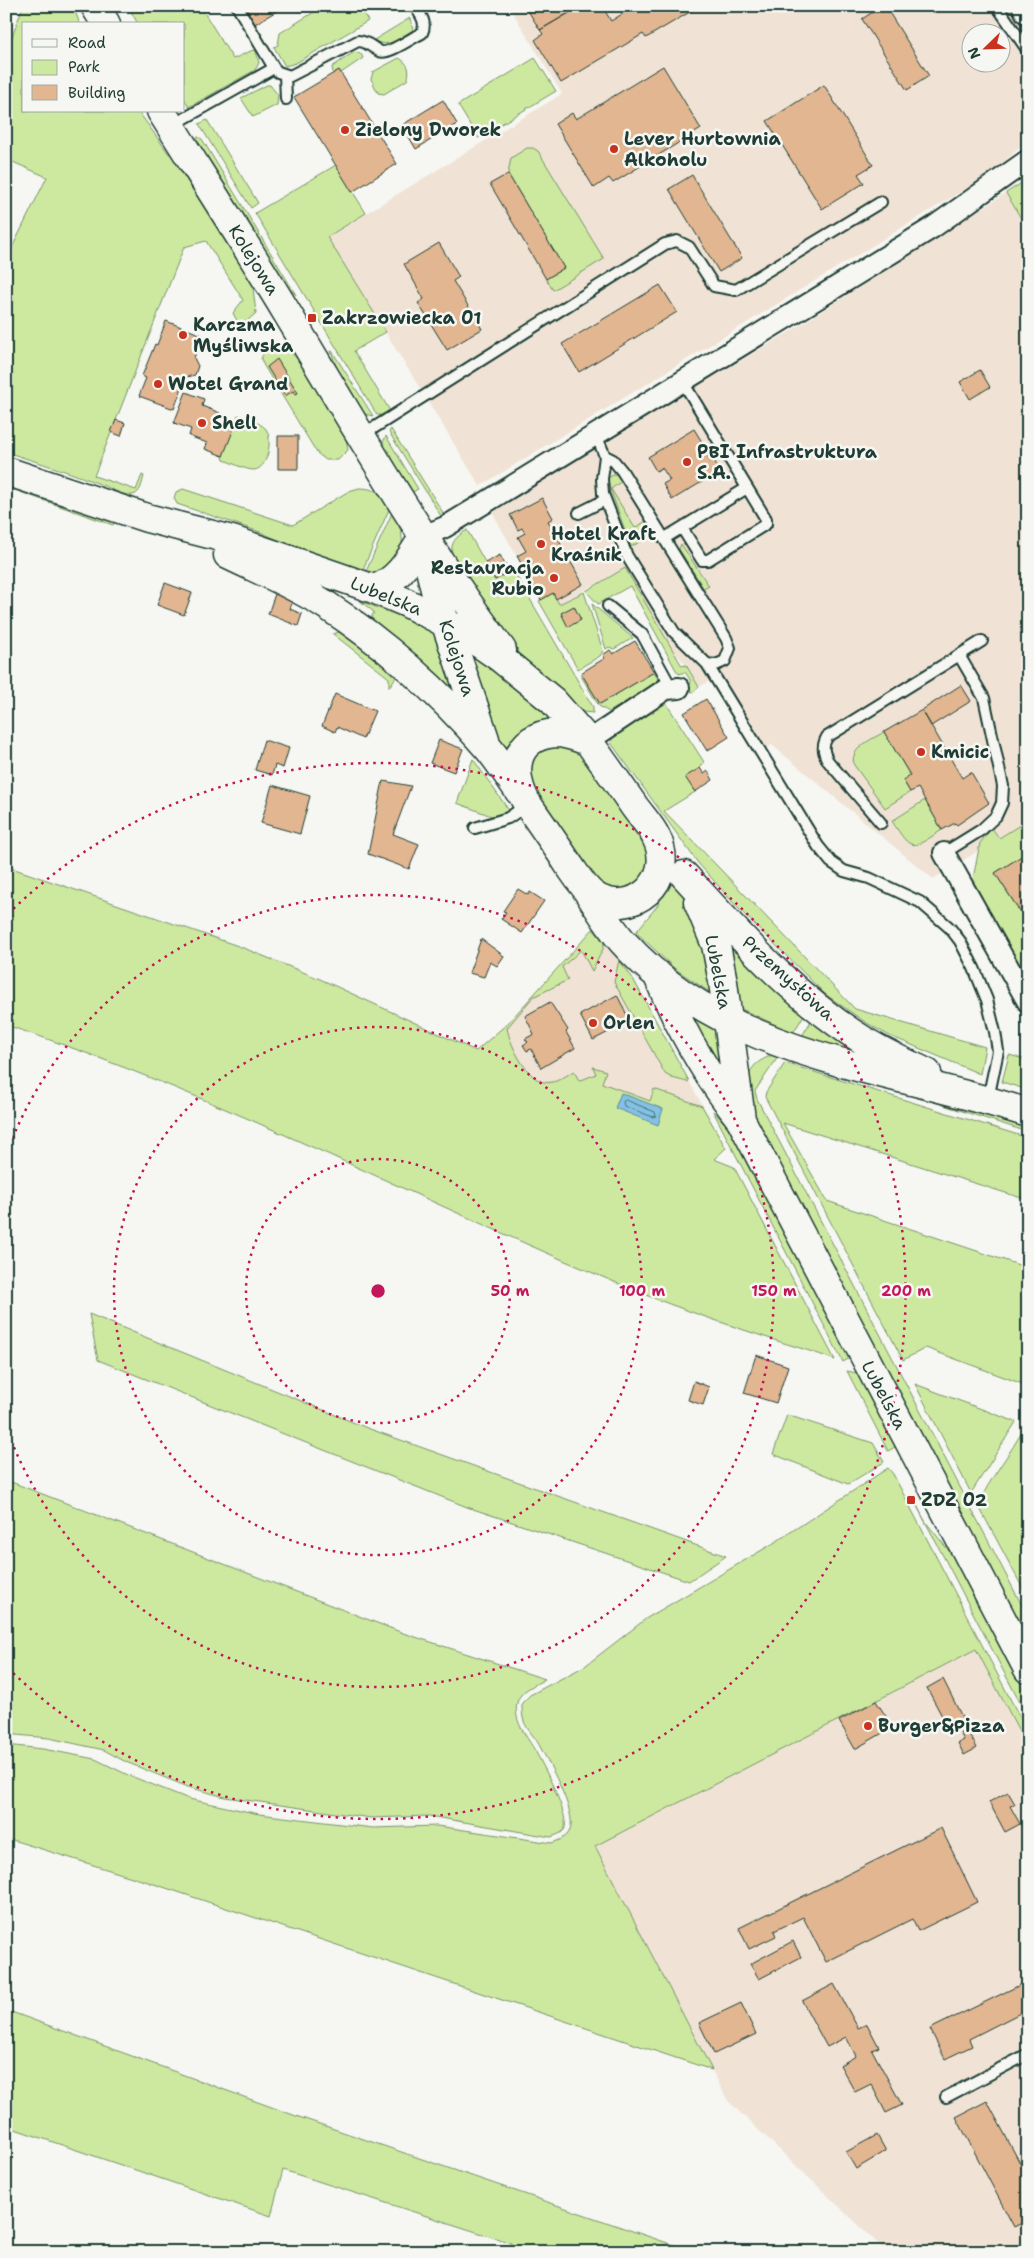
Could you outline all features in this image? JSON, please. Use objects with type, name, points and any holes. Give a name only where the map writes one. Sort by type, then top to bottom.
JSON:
[{"type":"main road","points":[[95,6],[105,22]]},
{"type":"main road","name":"Kolejowa","points":[[166,119],[286,312],[360,437],[476,616],[524,676]]},
{"type":"main road","name":"Lubelska","points":[[6,471],[147,518],[232,540],[374,589],[445,622],[482,644],[553,701],[588,741],[684,876],[702,910],[716,945],[723,982],[741,1120]]},
{"type":"main road","name":"Lubelska","points":[[147,518],[281,580],[346,619],[394,655],[446,703],[489,749],[623,942],[657,974],[666,997],[708,1073],[741,1120],[1028,1669]]},
{"type":"main road","points":[[374,589],[383,586],[397,575],[424,536]]},
{"type":"main road","name":"Kolejowa","points":[[424,536],[429,568],[445,622],[489,749]]},
{"type":"main road","points":[[524,798],[516,767],[518,758],[529,743],[542,736],[560,733],[588,741]]},
{"type":"main road","points":[[585,887],[597,898],[613,902],[630,901],[646,893],[658,881],[661,874],[661,855],[657,838]]},
{"type":"main road","name":"Przemysłowa","points":[[684,876],[770,967],[829,1017],[883,1052],[988,1100]]},
{"type":"main road","name":"Przemysłowa","points":[[657,974],[690,1000],[778,1044],[850,1066],[988,1100],[1028,1113]]},
{"type":"main road","points":[[736,1085],[741,1071],[748,1060],[758,1052],[778,1044]]},
{"type":"street","points":[[424,536],[445,527],[932,228],[1028,160]]},
{"type":"street","points":[[588,741],[675,688]]},
{"type":"street","points":[[944,853],[1028,1002]]},
{"type":"lane","points":[[237,6],[274,68],[285,75],[297,74],[358,41],[368,43],[378,51],[386,53],[422,33],[424,20],[415,6]]},
{"type":"lane","points":[[997,6],[1028,51]]},
{"type":"lane","points":[[1017,6],[1022,16],[1028,21]]},
{"type":"lane","points":[[185,110],[274,68]]},
{"type":"lane","points":[[285,75],[286,99]]},
{"type":"lane","points":[[166,119],[181,112]]},
{"type":"lane","points":[[360,437],[665,244],[677,241],[689,247],[714,286],[736,290],[881,202]]},
{"type":"lane","points":[[682,528],[702,560],[708,560],[766,524],[766,519],[683,382]]},
{"type":"lane","points":[[596,435],[605,456],[602,479],[605,500],[627,556],[674,632],[707,664],[818,846],[831,862],[844,871],[869,878],[920,902],[950,928],[960,941],[988,1000],[995,1032],[998,1051],[988,1100]]},
{"type":"lane","points":[[605,456],[613,460],[622,471],[726,638],[730,648],[725,661],[716,665],[707,664]]},
{"type":"lane","points":[[665,538],[747,488]]},
{"type":"lane","points":[[579,513],[605,500]]},
{"type":"lane","points":[[608,606],[642,634],[675,688]]},
{"type":"lane","points":[[881,823],[828,761],[823,745],[828,737],[982,641]]},
{"type":"lane","points":[[944,853],[981,830],[996,816],[1002,803],[1003,786],[984,698],[959,655]]},
{"type":"lane","points":[[475,828],[515,814],[524,798]]},
{"type":"lane","points":[[946,2097],[1028,2054]]},
{"type":"shaded area","points":[[509,6],[1028,6],[1028,140],[993,172],[480,486],[327,237],[562,94]]},
{"type":"shaded area","points":[[1006,193],[1028,230],[1028,820],[933,879],[772,745],[755,755],[709,681],[699,687],[686,665],[671,648],[625,568],[559,604],[553,593],[541,600],[490,508],[794,329]]},
{"type":"shaded area","points":[[593,929],[619,960],[614,982],[665,1074],[684,1082],[689,1081],[726,1148],[714,1159],[476,1052],[514,1016]]},
{"type":"shaded area","points":[[976,1649],[1028,1748],[1028,2252],[887,2252],[728,2101],[595,1846]]},
{"type":"green space","points":[[23,6],[73,6],[79,22],[22,22],[22,112],[139,112],[169,154],[173,152],[252,280],[256,313],[246,322],[237,321],[233,313],[243,300],[206,241],[184,247],[94,476],[136,490],[142,475],[144,476],[142,485],[136,494],[133,495],[123,494],[70,473],[6,452],[6,260],[47,177],[6,159],[6,54]]},
{"type":"green space","points":[[128,6],[200,6],[233,59],[253,50],[256,51],[259,63],[255,70],[189,107],[185,100],[185,22],[137,22]]},
{"type":"green space","points":[[324,6],[359,6],[368,21],[296,63],[285,66],[274,47],[278,45],[280,33]]},
{"type":"green space","points":[[410,18],[413,30],[399,39],[384,44],[374,40]]},
{"type":"green space","points":[[354,52],[361,54],[363,58],[341,73],[339,70],[333,74],[332,67]]},
{"type":"green space","points":[[399,58],[408,67],[407,80],[384,94],[378,93],[371,79],[373,72]]},
{"type":"green space","points":[[535,58],[556,91],[478,138],[458,105]]},
{"type":"green space","points":[[270,85],[278,95],[277,105],[253,117],[241,98]]},
{"type":"green space","points":[[207,120],[258,203],[251,208],[199,124]]},
{"type":"green space","points":[[198,137],[202,139],[296,295],[273,274],[190,141]]},
{"type":"green space","points":[[527,148],[533,148],[538,151],[604,259],[553,290],[546,279],[564,268],[508,174],[511,158]]},
{"type":"green space","points":[[336,165],[366,213],[327,237],[386,332],[354,351],[390,411],[381,415],[377,415],[255,213]]},
{"type":"green space","points":[[1028,179],[1028,230],[1006,193]]},
{"type":"green space","points":[[278,345],[289,351],[309,372],[346,437],[348,450],[338,460],[326,460],[317,453],[264,366],[261,359],[265,351],[269,347]]},
{"type":"green space","points":[[331,351],[373,416],[360,413],[344,390]]},
{"type":"green space","points":[[238,415],[261,425],[268,434],[269,446],[266,459],[263,465],[254,470],[243,468],[224,460],[223,456]]},
{"type":"green space","points":[[391,429],[445,516],[441,516],[389,432]]},
{"type":"green space","points":[[386,436],[418,489],[409,494],[381,446]]},
{"type":"green space","points":[[615,474],[619,475],[622,481],[611,489],[635,528],[646,521],[653,534],[631,547],[608,483],[608,478]]},
{"type":"green space","points":[[6,484],[115,521],[113,525],[6,487]]},
{"type":"green space","points":[[359,488],[370,489],[378,493],[390,507],[360,576],[260,532],[177,504],[174,498],[176,492],[183,489],[293,525],[349,491]]},
{"type":"green space","points":[[392,513],[400,529],[402,541],[392,569],[363,578]]},
{"type":"green space","points":[[467,530],[495,580],[513,570],[593,707],[593,713],[583,712],[526,663],[495,625],[452,555],[452,547],[455,540]]},
{"type":"green space","points":[[681,544],[709,586],[704,589],[679,549]]},
{"type":"green space","points":[[625,568],[682,666],[686,665],[699,687],[693,692],[688,690],[691,681],[685,672],[679,674],[676,670],[630,586],[598,604],[586,591]]},
{"type":"green space","points":[[584,592],[603,651],[600,656],[578,669],[539,601],[553,593],[559,604]]},
{"type":"green space","points":[[360,601],[399,616],[442,637],[461,700],[412,652],[371,618],[374,612]]},
{"type":"green space","points":[[592,604],[633,638],[614,649],[609,647],[606,649]]},
{"type":"green space","points":[[339,632],[380,662],[396,677],[389,687],[389,678],[333,634]]},
{"type":"green space","points":[[464,650],[504,679],[551,719],[530,726],[520,733],[507,755],[496,740]]},
{"type":"green space","points":[[654,672],[660,682],[609,712],[599,706],[581,676],[581,673],[600,704]]},
{"type":"green space","points":[[670,697],[671,699],[666,703],[704,762],[700,768],[686,777],[695,792],[664,811],[855,1009],[985,1047],[980,1074],[888,1035],[865,1022],[825,994],[739,909],[698,863],[611,743],[613,735]]},
{"type":"green space","points":[[884,732],[910,775],[903,780],[910,792],[885,808],[854,765],[853,759],[862,745]]},
{"type":"green space","points":[[549,743],[580,752],[648,847],[651,865],[636,890],[600,888],[535,795],[527,765],[531,757]]},
{"type":"green space","points":[[473,759],[510,812],[494,817],[457,803]]},
{"type":"green space","points":[[925,800],[942,830],[924,841],[913,845],[904,839],[892,821]]},
{"type":"green space","points":[[1028,820],[1028,852],[995,873],[1028,924],[1028,991],[972,884],[980,843],[992,828],[999,838]]},
{"type":"green space","points":[[6,866],[241,947],[320,979],[476,1051],[508,1023],[593,929],[604,942],[603,949],[592,971],[581,950],[562,967],[568,980],[533,997],[507,1028],[512,1044],[522,1064],[536,1078],[544,1082],[552,1082],[574,1071],[579,1081],[596,1074],[593,1067],[606,1071],[602,1083],[650,1101],[654,1089],[702,1106],[726,1148],[714,1159],[734,1167],[835,1360],[703,1316],[636,1291],[557,1258],[245,1117],[87,1053],[6,1025]]},
{"type":"green space","points":[[671,879],[693,907],[714,995],[674,968],[636,932],[657,906]]},
{"type":"green space","points":[[722,939],[772,988],[804,1015],[793,1033],[735,1006]]},
{"type":"green space","points":[[619,960],[632,977],[689,1081],[672,1078],[665,1074],[614,982]]},
{"type":"green space","points":[[676,997],[719,1022],[729,1092]]},
{"type":"green space","points":[[811,1021],[846,1045],[867,1056],[802,1036]]},
{"type":"green space","points":[[780,1054],[755,1091],[757,1099],[1028,1617],[1028,1640],[751,1111],[748,1084],[752,1069],[765,1058]]},
{"type":"green space","points":[[1009,1055],[1028,1060],[1028,1090],[1002,1082]]},
{"type":"green space","points":[[785,1063],[1028,1138],[1028,1200],[783,1123],[827,1201],[1028,1268],[1028,1386],[926,1348],[903,1360],[765,1097],[766,1092]]},
{"type":"green space","points":[[835,1074],[938,1100],[1028,1126],[1028,1132],[937,1103]]},
{"type":"green space","points":[[713,1111],[728,1127],[850,1358],[843,1362]]},
{"type":"green space","points":[[89,1314],[367,1428],[726,1556],[689,1581],[467,1507],[98,1360]]},
{"type":"green space","points":[[847,1371],[857,1373],[892,1437],[895,1447],[888,1451]]},
{"type":"green space","points":[[915,1384],[1016,1422],[971,1493]]},
{"type":"green space","points":[[787,1415],[873,1443],[884,1462],[848,1484],[773,1454]]},
{"type":"green space","points":[[1025,1426],[1028,1427],[1028,1598],[978,1505],[988,1485]]},
{"type":"green space","points":[[888,1468],[893,1474],[1028,1733],[1028,1748],[976,1649],[595,1846],[712,2070],[148,1882],[6,1838],[6,1745],[43,1749],[95,1759],[128,1775],[189,1799],[259,1814],[373,1828],[437,1826],[552,1843],[557,1841],[569,1833],[571,1822],[569,1811],[554,1772],[525,1724],[522,1703],[530,1695],[585,1666],[647,1618],[774,1543]]},
{"type":"green space","points":[[6,1480],[403,1633],[545,1679],[521,1695],[518,1699],[516,1710],[521,1728],[538,1755],[555,1790],[564,1814],[564,1830],[551,1837],[429,1816],[371,1818],[225,1797],[188,1787],[126,1762],[104,1750],[49,1738],[6,1734]]},
{"type":"green space","points":[[916,1504],[925,1521],[953,1556],[1028,1698],[1028,1718]]},
{"type":"green space","points":[[6,2010],[296,2116],[694,2252],[509,2252],[511,2243],[283,2170],[271,2216],[6,2126]]},
{"type":"water","points":[[621,1093],[663,1109],[658,1125],[615,1108]]},
{"type":"building","points":[[244,6],[285,6],[255,24]]},
{"type":"building","points":[[525,6],[581,6],[540,30]]},
{"type":"building","points":[[581,6],[602,6],[611,21],[635,6],[700,6],[646,38],[643,34],[561,83],[535,40],[543,34],[540,30]]},
{"type":"building","points":[[885,6],[929,76],[907,90],[862,19]]},
{"type":"building","points":[[663,66],[701,129],[613,183],[609,178],[594,188],[555,124],[572,113],[576,119]]},
{"type":"building","name":"Zielony Dworek","points":[[339,70],[397,164],[352,192],[294,97]]},
{"type":"building","points":[[824,85],[873,165],[858,174],[864,183],[822,209],[767,121]]},
{"type":"building","points":[[443,100],[457,124],[416,149],[402,125]]},
{"type":"building","points":[[508,174],[564,268],[546,279],[490,184]]},
{"type":"building","points":[[692,175],[742,258],[719,272],[669,189]]},
{"type":"building","points":[[439,243],[459,277],[453,281],[482,329],[447,350],[418,303],[424,299],[404,264]]},
{"type":"building","points":[[660,285],[677,312],[579,372],[562,344]]},
{"type":"building","points":[[166,321],[202,335],[194,358],[198,366],[195,375],[186,377],[174,409],[139,396],[146,378],[142,376]]},
{"type":"building","points":[[277,359],[298,393],[295,394],[293,391],[285,396],[267,367]]},
{"type":"building","points":[[980,370],[990,387],[970,399],[960,382]]},
{"type":"building","points":[[186,392],[204,399],[202,406],[220,413],[217,420],[235,426],[223,456],[205,449],[207,443],[189,436],[191,429],[174,423]]},
{"type":"building","points":[[116,420],[125,423],[121,436],[111,432]]},
{"type":"building","points":[[694,429],[707,450],[704,451],[711,462],[714,460],[720,471],[672,500],[663,484],[670,480],[662,468],[656,471],[648,457]]},
{"type":"building","points":[[278,436],[298,436],[298,469],[278,469]]},
{"type":"building","name":"Hotel Kraft Kraśnik","points":[[542,498],[553,518],[548,521],[583,584],[556,599],[553,593],[541,600],[517,556],[526,551],[518,537],[525,533],[522,528],[518,530],[510,515]]},
{"type":"building","points":[[500,555],[509,572],[495,580],[485,563]]},
{"type":"building","points":[[165,583],[192,593],[184,615],[157,605]]},
{"type":"building","points":[[275,594],[293,600],[290,609],[302,614],[298,626],[268,614]]},
{"type":"building","points":[[574,606],[581,620],[568,627],[561,613]]},
{"type":"building","points":[[635,641],[654,672],[600,704],[581,673],[605,658],[603,655],[610,650],[613,654]]},
{"type":"building","points":[[961,685],[971,701],[931,726],[922,710]]},
{"type":"building","points":[[335,694],[375,711],[363,739],[337,727],[335,732],[322,726]]},
{"type":"building","points":[[706,699],[729,737],[707,751],[684,713]]},
{"type":"building","name":"Kmicic","points":[[922,710],[962,778],[971,772],[989,803],[957,825],[955,823],[942,830],[918,788],[910,792],[903,780],[910,775],[884,732]]},
{"type":"building","points":[[264,740],[289,748],[283,768],[275,765],[272,775],[255,770]]},
{"type":"building","points":[[439,740],[463,749],[454,772],[430,763]]},
{"type":"building","points":[[700,768],[704,774],[708,771],[713,780],[695,792],[685,777]]},
{"type":"building","points":[[383,781],[411,786],[393,834],[419,844],[409,869],[368,854]]},
{"type":"building","points":[[272,785],[310,796],[300,834],[261,823]]},
{"type":"building","points":[[1028,852],[1028,924],[995,873]]},
{"type":"building","points":[[518,889],[528,895],[530,892],[544,901],[522,933],[501,919],[506,912],[503,911]]},
{"type":"building","points":[[481,939],[504,956],[497,966],[490,962],[484,977],[469,973]]},
{"type":"building","points":[[617,995],[630,1021],[593,1040],[580,1015]]},
{"type":"building","points":[[550,1002],[568,1030],[566,1032],[575,1048],[541,1068],[531,1049],[527,1051],[523,1045],[528,1042],[525,1039],[534,1034],[525,1016]]},
{"type":"building","points":[[756,1355],[788,1366],[776,1403],[744,1393]]},
{"type":"building","points":[[694,1381],[709,1387],[703,1405],[688,1400]]},
{"type":"building","points":[[943,1679],[965,1723],[950,1731],[927,1688]]},
{"type":"building","points":[[876,1701],[893,1727],[855,1749],[839,1721]]},
{"type":"building","points":[[967,1730],[977,1748],[964,1755],[958,1743],[964,1740],[960,1733]]},
{"type":"building","points":[[1008,1792],[1015,1804],[1010,1806],[1020,1824],[1005,1832],[989,1802]]},
{"type":"building","points":[[941,1828],[977,1902],[918,1931],[912,1919],[826,1962],[803,1917],[774,1931],[776,1936],[749,1949],[739,1928]]},
{"type":"building","points":[[793,1941],[801,1957],[759,1979],[750,1964]]},
{"type":"building","points":[[1024,1983],[1028,1989],[1028,2009],[969,2039],[972,2046],[945,2059],[930,2029]]},
{"type":"building","points":[[834,1984],[858,2028],[867,2024],[879,2047],[872,2050],[902,2105],[886,2113],[871,2084],[855,2092],[840,2065],[856,2056],[846,2037],[827,2047],[802,2001]]},
{"type":"building","points":[[741,2003],[756,2034],[714,2054],[699,2023]]},
{"type":"building","points":[[987,2101],[1028,2178],[1028,2220],[1014,2227],[956,2117]]},
{"type":"building","points":[[877,2135],[886,2151],[856,2169],[846,2152]]},
{"type":"place","name":"Zielony Dworek","points":[[345,130]]},
{"type":"place","name":"Lever Hurtownia Alkoholu","points":[[614,149]]},
{"type":"place","name":"Zakrzowiecka 01","points":[[312,318]]},
{"type":"place","name":"Karczma Myśliwska","points":[[183,335]]},
{"type":"place","name":"Wotel Grand","points":[[158,384]]},
{"type":"place","name":"Shell","points":[[202,423]]},
{"type":"place","name":"PBI Infrastruktura S.A.","points":[[687,462]]},
{"type":"place","name":"Hotel Kraft Kraśnik","points":[[541,544]]},
{"type":"place","name":"Restauracja Rubio","points":[[554,578]]},
{"type":"place","name":"Kmicic","points":[[921,752]]},
{"type":"place","name":"Orlen","points":[[593,1023]]},
{"type":"place","name":"ZDZ 02","points":[[911,1500]]},
{"type":"place","name":"Burger&Pizza","points":[[868,1726]]}]
